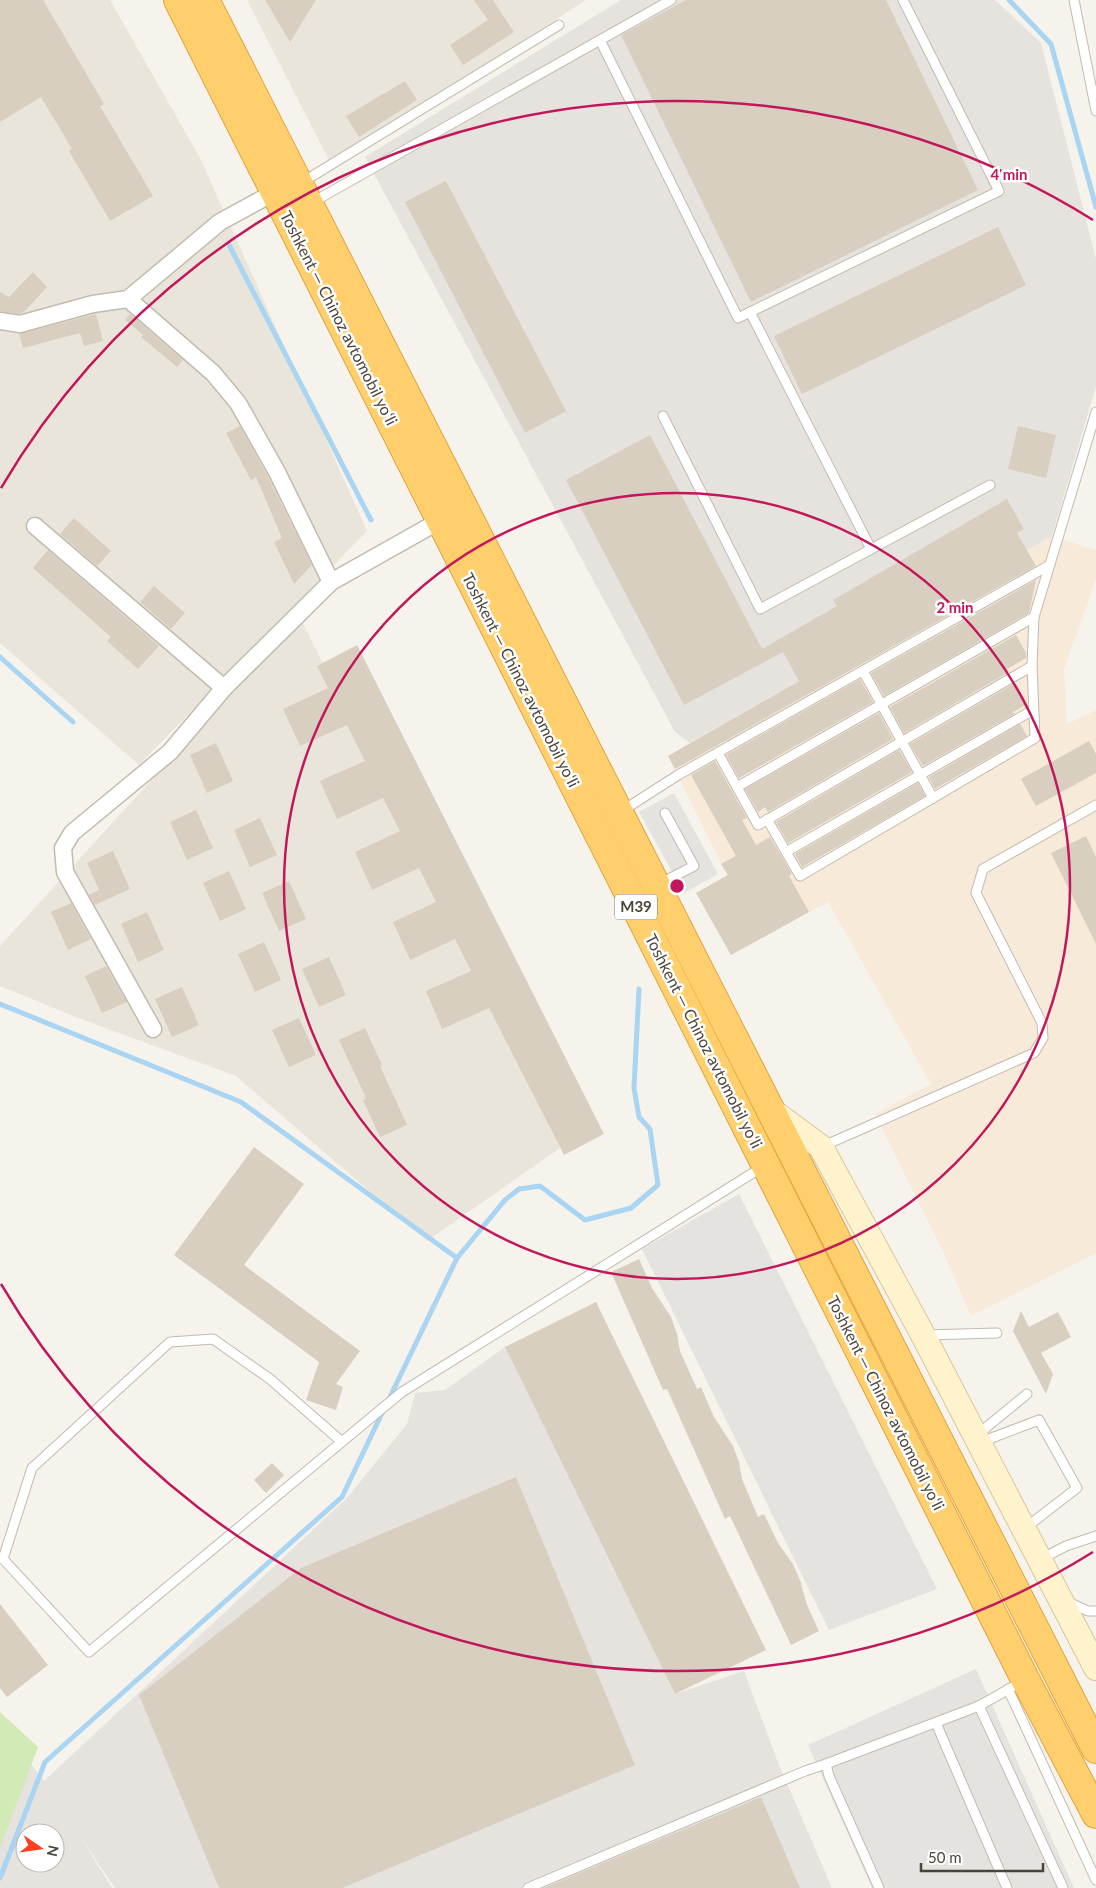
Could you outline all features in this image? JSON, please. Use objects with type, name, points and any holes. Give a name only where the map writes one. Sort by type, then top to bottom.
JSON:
[{"type":"highway","name":"Toshkent — Chinoz avtomobil yoʻli","points":[[178,0],[294,193],[619,812],[1096,1749]]},
{"type":"highway","name":"Toshkent — Chinoz avtomobil yoʻli","points":[[205,0],[441,520],[930,1488],[1017,1684],[1096,1814]]},
{"type":"highway","points":[[930,1488],[941,1489],[950,1487],[965,1489]]},
{"type":"street","points":[[0,321],[20,324],[93,304],[128,299],[220,222],[294,193]]},
{"type":"street","points":[[128,299],[213,373],[238,403],[277,472],[330,582]]},
{"type":"street","points":[[153,1029],[65,872],[63,848],[72,833],[170,752],[224,688],[330,582],[441,520]]},
{"type":"street","points":[[35,526],[224,688]]},
{"type":"street","name":"M39","points":[[772,1111],[821,1147],[923,1335],[1096,1668]]},
{"type":"street","points":[[965,1489],[999,1482]]},
{"type":"lane","points":[[294,193],[600,40],[671,0]]},
{"type":"lane","points":[[600,40],[738,318],[999,192],[903,0]]},
{"type":"lane","points":[[1074,0],[1096,111]]},
{"type":"lane","points":[[294,193],[559,25]]},
{"type":"lane","points":[[750,312],[871,549]]},
{"type":"lane","points":[[767,819],[800,876],[1035,738],[1032,666],[1034,617],[1096,412]]},
{"type":"lane","points":[[663,416],[760,609],[990,485]]},
{"type":"lane","points":[[619,812],[653,790],[1048,566]]},
{"type":"lane","points":[[737,787],[1034,617]]},
{"type":"lane","points":[[718,753],[758,825],[1032,666]]},
{"type":"lane","points":[[862,671],[933,798]]},
{"type":"lane","points":[[786,852],[1033,710]]},
{"type":"lane","points":[[821,1147],[1034,1053],[1043,1038],[1042,1023],[976,893],[978,880],[983,869],[1096,805]]},
{"type":"lane","points":[[657,886],[694,866],[665,813]]},
{"type":"lane","points":[[342,1442],[270,1379],[213,1339],[170,1342],[32,1468],[3,1559],[89,1652],[394,1399],[402,1392],[766,1165]]},
{"type":"lane","points":[[923,1335],[997,1333]]},
{"type":"lane","points":[[977,1440],[1027,1394]]},
{"type":"lane","points":[[977,1440],[1039,1420],[1077,1488],[1024,1529]]},
{"type":"lane","points":[[1040,1559],[1066,1546],[1096,1536]]},
{"type":"lane","points":[[1061,1600],[1088,1611],[1096,1611]]},
{"type":"lane","points":[[528,1888],[805,1771],[979,1706],[1017,1684],[1096,1880]]},
{"type":"lane","points":[[979,1706],[1063,1888]]},
{"type":"lane","points":[[936,1723],[1006,1888]]},
{"type":"lane","points":[[826,1764],[829,1776],[879,1888]]},
{"type":"shaded area","points":[[0,0],[110,0],[200,158],[367,531],[139,765],[0,643]]},
{"type":"shaded area","points":[[247,0],[586,0],[331,164]]},
{"type":"shaded area","points":[[621,0],[995,0],[1041,43],[1096,259],[1096,386],[1052,536],[690,743],[675,732],[365,157]]},
{"type":"shaded area","points":[[1052,536],[1096,550],[1096,578],[1064,670],[1067,724],[1096,710],[1096,1253],[971,1316],[945,1256],[875,1114],[931,1084],[828,902],[731,955],[696,893],[727,875],[668,756]]},
{"type":"shaded area","points":[[300,617],[560,1148],[427,1241],[236,1076],[81,1019],[0,986],[0,946]]},
{"type":"shaded area","points":[[674,793],[718,874],[684,893],[639,812]]},
{"type":"shaded area","points":[[739,1194],[937,1589],[829,1630],[642,1249]]},
{"type":"shaded area","points":[[505,1347],[675,1694],[744,1671],[777,1760],[832,1888],[115,1888],[79,1835],[112,1888],[0,1888],[0,1724],[44,1781],[346,1499],[407,1424],[415,1393],[445,1390]]},
{"type":"shaded area","points":[[976,1669],[1074,1888],[872,1888],[808,1745]]},
{"type":"shaded area","points":[[766,1770],[817,1888],[485,1888]]},
{"type":"green space","points":[[0,1712],[38,1747],[0,1848]]},
{"type":"building","points":[[0,0],[43,0],[104,104],[100,106],[153,196],[110,221],[69,151],[72,149],[41,97],[0,122]]},
{"type":"building","points":[[265,0],[316,0],[290,42]]},
{"type":"building","points":[[474,0],[493,0],[514,32],[463,65],[450,45],[488,20]]},
{"type":"building","points":[[686,0],[886,0],[978,190],[751,302],[621,35]]},
{"type":"building","points":[[405,81],[417,100],[359,137],[346,116]]},
{"type":"building","points":[[446,181],[566,411],[525,433],[405,202]]},
{"type":"building","points":[[998,227],[1026,285],[802,394],[774,336]]},
{"type":"building","points":[[33,272],[47,287],[24,312],[19,314],[0,311],[0,292],[9,297]]},
{"type":"building","points":[[96,314],[103,341],[84,346],[80,333],[23,348],[19,334]]},
{"type":"building","points":[[130,314],[183,360],[177,367],[141,337],[143,335],[125,320]]},
{"type":"building","points":[[240,426],[312,565],[294,584],[274,542],[282,538],[256,477],[251,480],[226,433]]},
{"type":"building","points":[[1018,426],[1056,435],[1046,478],[1008,469]]},
{"type":"building","points":[[650,435],[762,649],[837,606],[833,600],[1007,499],[1024,529],[1017,533],[1036,566],[675,769],[668,756],[799,681],[783,652],[684,705],[566,480]]},
{"type":"building","points":[[74,518],[111,551],[97,566],[60,534]]},
{"type":"building","points":[[48,550],[159,646],[138,669],[107,641],[111,637],[33,568]]},
{"type":"building","points":[[1036,580],[1029,613],[884,696],[871,673]]},
{"type":"building","points":[[154,586],[185,613],[171,629],[140,602]]},
{"type":"building","points":[[1016,635],[1026,653],[1026,658],[1007,669],[1009,672],[904,733],[890,707]]},
{"type":"building","points":[[357,645],[604,1134],[564,1155],[489,1008],[442,1029],[426,991],[471,971],[455,939],[410,960],[393,922],[436,902],[419,868],[372,890],[355,852],[400,831],[383,798],[337,819],[320,781],[365,761],[347,725],[300,746],[283,709],[328,688],[317,666]]},
{"type":"building","points":[[860,679],[873,702],[739,778],[726,755]]},
{"type":"building","points":[[1015,683],[1027,704],[1013,712],[1014,714],[923,766],[910,744]]},
{"type":"building","points":[[879,713],[893,739],[768,812],[765,807],[758,812],[745,789]]},
{"type":"building","points":[[1020,724],[1027,736],[935,789],[929,777]]},
{"type":"building","points":[[1089,741],[1096,754],[1096,773],[1036,806],[1021,779]]},
{"type":"building","points":[[216,743],[233,781],[207,793],[190,755]]},
{"type":"building","points":[[899,750],[912,772],[788,843],[776,822]]},
{"type":"building","points":[[715,761],[747,818],[742,820],[756,845],[770,837],[792,874],[789,876],[809,912],[731,955],[696,893],[728,875],[721,864],[736,856],[691,775]]},
{"type":"building","points":[[918,783],[925,796],[802,867],[795,854]]},
{"type":"building","points":[[196,810],[213,848],[187,860],[170,822]]},
{"type":"building","points":[[260,818],[277,855],[250,867],[234,830]]},
{"type":"building","points":[[1086,836],[1096,857],[1096,944],[1051,853]]},
{"type":"building","points":[[113,851],[130,889],[95,905],[89,895],[99,890],[87,863]]},
{"type":"building","points":[[229,871],[246,909],[220,921],[203,883]]},
{"type":"building","points":[[289,881],[306,919],[279,931],[262,893]]},
{"type":"building","points":[[71,903],[91,939],[68,950],[51,912]]},
{"type":"building","points":[[147,912],[164,950],[138,962],[121,924]]},
{"type":"building","points":[[264,942],[281,980],[255,992],[238,954]]},
{"type":"building","points":[[329,957],[346,995],[319,1007],[302,969]]},
{"type":"building","points":[[106,966],[127,1002],[102,1013],[85,976]]},
{"type":"building","points":[[182,987],[199,1025],[172,1037],[155,999]]},
{"type":"building","points":[[299,1018],[316,1055],[289,1067],[272,1030]]},
{"type":"building","points":[[365,1028],[407,1125],[380,1137],[363,1100],[366,1098],[339,1040]]},
{"type":"building","points":[[254,1147],[304,1184],[244,1265],[360,1351],[336,1384],[343,1387],[336,1410],[306,1400],[319,1362],[174,1255]]},
{"type":"building","points":[[639,1259],[652,1288],[671,1317],[680,1351],[697,1389],[701,1387],[714,1417],[733,1446],[739,1462],[742,1479],[758,1517],[764,1514],[778,1543],[793,1564],[800,1580],[807,1605],[819,1631],[791,1645],[730,1516],[725,1519],[667,1389],[663,1390],[611,1272]]},
{"type":"building","points":[[596,1302],[766,1650],[675,1694],[505,1347]]},
{"type":"building","points":[[1021,1311],[1029,1327],[1058,1312],[1071,1337],[1041,1353],[1053,1374],[1046,1394],[1013,1331]]},
{"type":"building","points":[[272,1463],[284,1475],[266,1493],[254,1480]]},
{"type":"building","points":[[516,1477],[635,1765],[342,1888],[219,1888],[139,1695],[301,1568]]},
{"type":"building","points":[[0,1604],[48,1665],[7,1697],[0,1688]]},
{"type":"building","points":[[761,1797],[800,1888],[544,1888]]},
{"type":"waterway","points":[[1009,0],[1051,44],[1096,207]]},
{"type":"waterway","points":[[229,245],[371,520]]},
{"type":"waterway","points":[[0,657],[73,722]]},
{"type":"waterway","points":[[388,1401],[457,1258],[505,1200],[519,1189],[540,1186],[585,1220],[631,1208],[658,1185],[650,1129],[639,1117],[634,1088],[639,989]]},
{"type":"waterway","points":[[0,1004],[241,1102],[457,1258]]},
{"type":"waterway","points":[[0,1878],[45,1762],[342,1497],[384,1409]]}]
